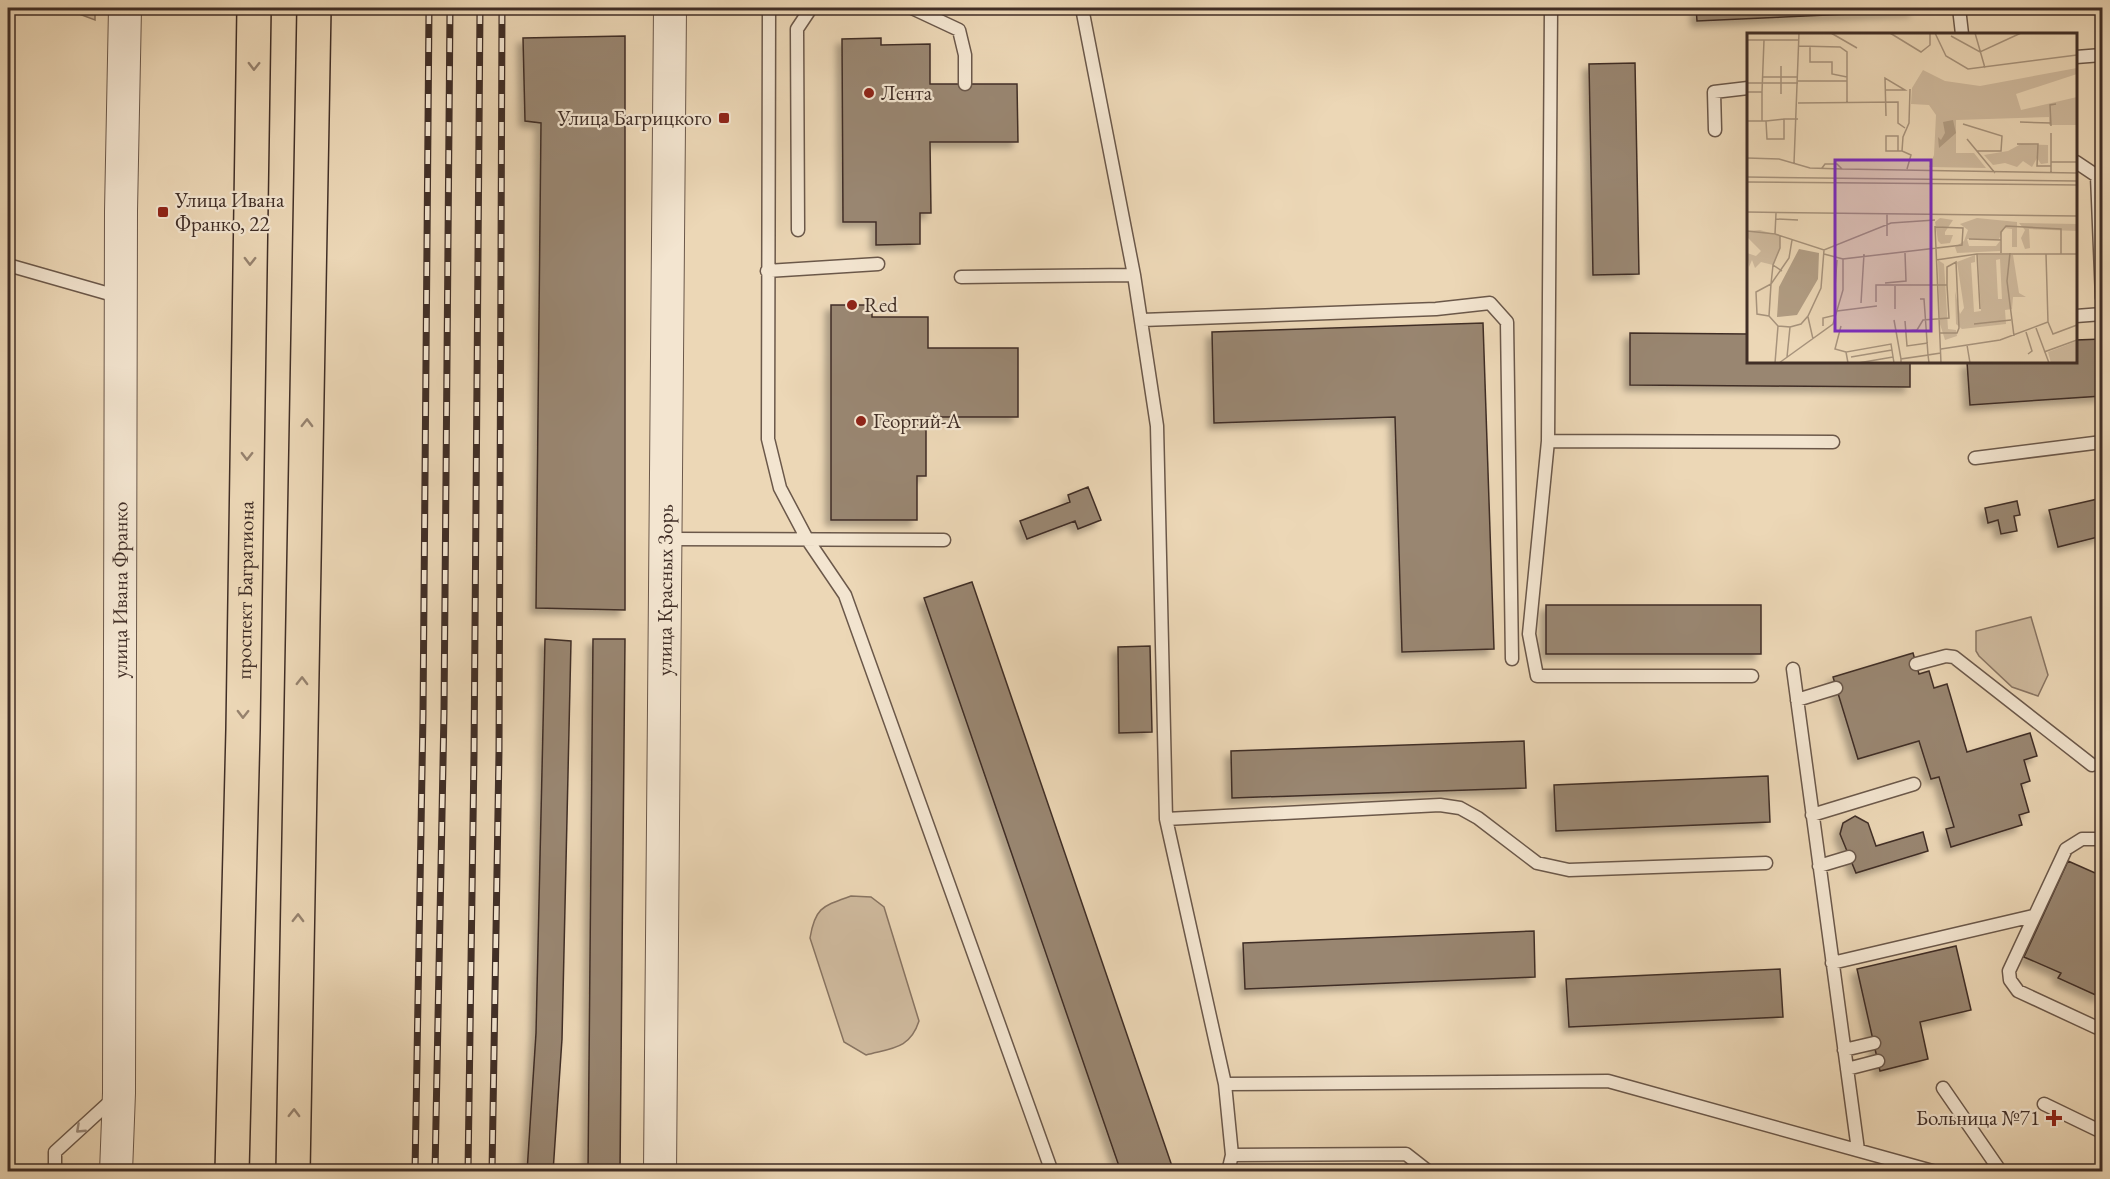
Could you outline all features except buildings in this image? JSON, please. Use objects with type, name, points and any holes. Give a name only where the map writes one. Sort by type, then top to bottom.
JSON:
[{"type":"main road","name":"проспект Багратиона","points":[[232,1172],[243,730],[255,8]]},
{"type":"main road","points":[[293,1172],[314,8]]},
{"type":"street","name":"улица Ивана Франко","points":[[116,1172],[119,1093],[121,297],[125,8]]},
{"type":"street","name":"улица Красных Зорь","points":[[660,1172],[670,8]]},
{"type":"lane","points":[[769,8],[768,439],[780,488],[807,539],[845,595],[1052,1172]]},
{"type":"lane","points":[[798,230],[797,29],[810,8]]},
{"type":"lane","points":[[912,8],[959,30],[965,55],[965,84]]},
{"type":"lane","points":[[1082,8],[1134,275],[1157,426],[1166,819],[1225,1084],[1232,1155],[1228,1172]]},
{"type":"lane","points":[[1551,8],[1548,441],[1529,634],[1537,676],[1752,676]]},
{"type":"lane","points":[[1959,8],[1962,33]]},
{"type":"lane","points":[[2077,57],[2103,55]]},
{"type":"lane","points":[[1715,130],[1714,92],[1747,88]]},
{"type":"lane","points":[[2077,163],[2097,176],[2103,298]]},
{"type":"lane","points":[[767,271],[878,264]]},
{"type":"lane","points":[[8,265],[121,297]]},
{"type":"lane","points":[[961,277],[1134,275]]},
{"type":"lane","points":[[1142,320],[1436,309],[1490,303],[1507,322],[1512,659]]},
{"type":"lane","points":[[2077,316],[2103,314]]},
{"type":"lane","points":[[1548,441],[1833,442]]},
{"type":"lane","points":[[1975,458],[2103,442]]},
{"type":"lane","points":[[665,539],[944,540]]},
{"type":"lane","points":[[1916,664],[1946,656],[1954,657],[2092,765]]},
{"type":"lane","points":[[1793,669],[1858,1150]]},
{"type":"lane","points":[[1797,700],[1836,688]]},
{"type":"lane","points":[[1812,815],[1914,784]]},
{"type":"lane","points":[[1166,819],[1440,805],[1460,808],[1478,818],[1537,863],[1569,870],[1766,863]]},
{"type":"lane","points":[[2103,839],[2082,839],[2066,849],[2009,971],[2012,985],[2018,991],[2103,1030]]},
{"type":"lane","points":[[1819,866],[1849,857]]},
{"type":"lane","points":[[1832,963],[2033,916]]},
{"type":"lane","points":[[1844,1050],[1874,1043]]},
{"type":"lane","points":[[1847,1069],[1878,1061]]},
{"type":"lane","points":[[1225,1084],[1608,1082],[1858,1150],[1911,1168],[1936,1172]]},
{"type":"lane","points":[[1943,1088],[2001,1172]]},
{"type":"lane","points":[[55,1172],[55,1152],[119,1093]]},
{"type":"lane","points":[[2044,1104],[2103,1132]]},
{"type":"lane","points":[[1232,1155],[1406,1154],[1430,1172]]},
{"type":"shaded area","points":[[63,8],[95,8],[95,20]]},
{"type":"shaded area","points":[[2031,617],[2048,675],[2038,696],[2012,687],[1976,651],[1976,631]]},
{"type":"shaded area","points":[[851,896],[871,897],[884,907],[919,1021],[911,1037],[899,1046],[866,1055],[844,1042],[810,938],[815,920],[822,909],[833,902]]},
{"type":"railway","points":[[415,1172],[423,714],[429,8]]},
{"type":"railway","points":[[435,1172],[444,712],[450,8]]},
{"type":"railway","points":[[468,1172],[480,8]]},
{"type":"railway","points":[[492,1172],[499,751],[502,8]]},
{"type":"place","name":"Лента","points":[[869,93]]},
{"type":"place","name":"Улица Багрицкого","points":[[724,118]]},
{"type":"place","name":"Улица Ивана Франко, 22","points":[[163,212]]},
{"type":"place","name":"Red","points":[[852,305]]},
{"type":"place","name":"Георгий-А","points":[[861,421]]},
{"type":"place","name":"Больница №71","points":[[2054,1118]]}]
